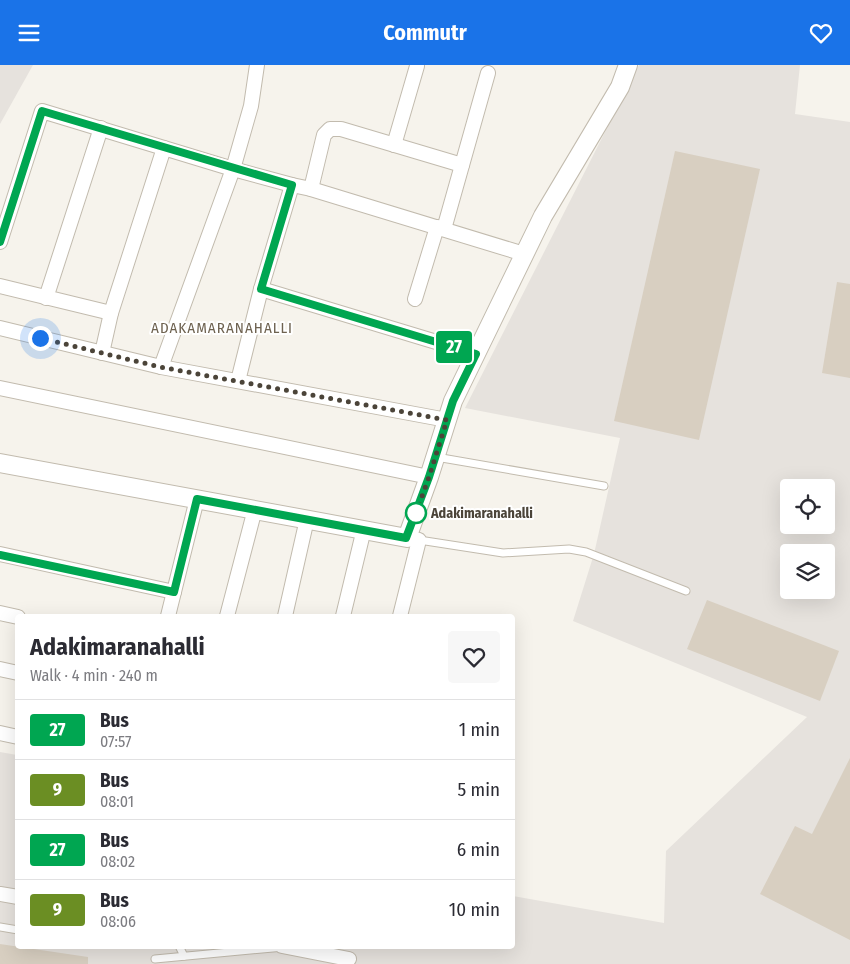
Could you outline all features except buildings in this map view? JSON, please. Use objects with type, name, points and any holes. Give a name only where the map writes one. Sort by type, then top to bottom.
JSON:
[{"type":"street","points":[[160,367],[233,169],[251,106],[256,65]]},
{"type":"street","points":[[400,614],[413,539],[429,477],[453,401],[542,216],[620,87],[628,65]]},
{"type":"street","points":[[394,145],[417,66]]},
{"type":"street","points":[[415,299],[462,165],[488,73]]},
{"type":"street","points":[[0,242],[42,111],[233,169],[311,189],[524,254]]},
{"type":"street","points":[[46,298],[101,128]]},
{"type":"street","points":[[311,189],[324,135],[330,129],[341,129],[462,165]]},
{"type":"street","points":[[102,353],[111,313],[164,147]]},
{"type":"street","points":[[238,381],[261,289],[292,185]]},
{"type":"street","points":[[0,286],[111,313]]},
{"type":"street","points":[[261,289],[476,354]]},
{"type":"street","points":[[0,328],[160,367],[447,420]]},
{"type":"street","points":[[0,388],[429,477]]},
{"type":"street","points":[[0,463],[413,539]]},
{"type":"street","points":[[168,614],[197,499]]},
{"type":"street","points":[[228,614],[255,509]]},
{"type":"street","points":[[285,614],[306,519]]},
{"type":"street","points":[[343,614],[364,529]]},
{"type":"street","points":[[0,555],[174,592]]},
{"type":"street","points":[[0,613],[15,616]]},
{"type":"street","points":[[0,669],[15,672]]},
{"type":"street","points":[[0,733],[15,736]]},
{"type":"street","points":[[0,894],[15,896]]},
{"type":"street","points":[[299,949],[350,956]]},
{"type":"lane","points":[[436,457],[604,486]]},
{"type":"lane","points":[[413,539],[503,553],[569,549],[586,552],[686,591]]},
{"type":"lane","points":[[0,927],[15,930]]},
{"type":"lane","points":[[180,949],[184,956]]},
{"type":"lane","points":[[155,959],[263,949]]},
{"type":"shaded area","points":[[0,65],[33,65],[0,124]]},
{"type":"shaded area","points":[[639,65],[800,65],[795,114],[850,122],[850,964],[0,964],[0,752],[15,755],[15,949],[515,949],[515,896],[664,923],[666,851],[807,717],[573,621],[594,554],[620,438],[465,408]]},
{"type":"bus line","name":"27","points":[[0,242],[42,111],[292,185],[261,289],[476,354],[453,401],[429,477],[406,538],[197,499],[174,592],[0,555]]},
{"type":"place","name":"Adakimaranahalli","points":[[416,513]]},
{"type":"district","name":"ADAKAMARANAHALLI","points":[[222,328]]},
{"type":"route","points":[[40,338],[160,367],[447,420],[416,513]]}]
